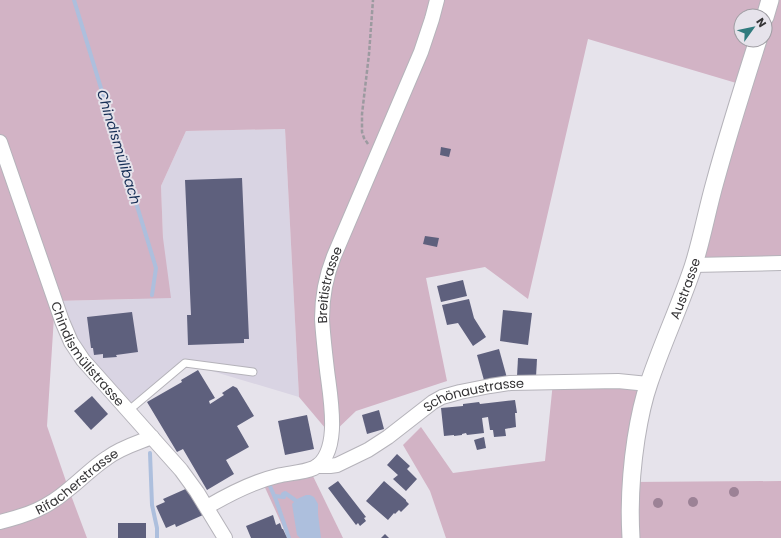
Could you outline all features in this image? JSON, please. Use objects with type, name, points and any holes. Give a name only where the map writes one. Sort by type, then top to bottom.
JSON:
[{"type":"street","name":"Breitistrasse","points":[[317,466],[322,462],[328,450],[332,423],[322,319],[325,284],[330,265],[421,52],[437,0]]},
{"type":"street","name":"Austrasse","points":[[631,538],[631,482],[639,419],[648,384],[680,303],[693,265],[714,183],[755,48]]},
{"type":"street","name":"Chindismülistrasse","points":[[0,142],[67,333],[77,351],[83,360],[181,470],[198,492],[225,538]]},
{"type":"street","points":[[693,265],[781,263]]},
{"type":"street","name":"Schönaustrasse","points":[[317,466],[334,466],[345,462],[379,444],[432,402],[442,397],[460,392],[510,383],[618,381],[648,384]]},
{"type":"street","name":"Rifacherstrasse","points":[[0,522],[23,516],[44,508],[69,490],[106,458],[120,450],[152,437]]},
{"type":"street","points":[[207,507],[251,485],[278,476],[310,470],[317,466]]},
{"type":"lane","points":[[128,411],[184,363],[253,372]]},
{"type":"path","points":[[373,0],[362,128],[366,142],[379,150]]},
{"type":"shaded area","points":[[0,0],[781,0],[781,263],[693,265],[743,85],[588,39],[528,299],[485,267],[426,278],[447,381],[356,411],[331,435],[299,397],[285,129],[186,131],[161,186],[163,238],[171,298],[55,301],[47,426],[87,538],[0,538]]},
{"type":"shaded area","points":[[285,129],[299,397],[185,363],[128,411],[92,371],[55,301],[136,299],[163,238],[161,186],[186,131]]},
{"type":"shaded area","points":[[553,382],[648,384],[631,482],[781,481],[781,538],[446,538],[430,491],[403,445],[421,427],[453,473],[545,461]]},
{"type":"shaded area","points":[[310,470],[343,538],[288,538],[262,481]]},
{"type":"water","points":[[306,495],[314,497],[318,504],[321,538],[300,538],[297,535],[292,504],[297,499]]},
{"type":"building","points":[[441,147],[451,149],[449,157],[440,155]]},
{"type":"building","points":[[242,178],[249,339],[244,339],[244,343],[188,345],[187,315],[191,315],[185,180]]},
{"type":"building","points":[[425,236],[439,238],[437,247],[423,244]]},
{"type":"building","points":[[463,280],[467,296],[441,302],[437,286]]},
{"type":"building","points":[[469,299],[474,318],[486,337],[473,346],[458,323],[447,325],[442,305]]},
{"type":"building","points":[[503,310],[532,313],[528,345],[500,341]]},
{"type":"building","points":[[132,312],[138,352],[116,355],[117,357],[103,358],[103,354],[94,355],[93,348],[91,348],[87,317]]},
{"type":"building","points":[[499,349],[507,378],[485,384],[477,355]]},
{"type":"building","points":[[518,358],[537,359],[536,377],[517,376]]},
{"type":"building","points":[[198,370],[215,398],[209,401],[210,404],[224,395],[222,393],[233,386],[237,388],[254,416],[237,426],[249,447],[226,460],[234,474],[207,490],[183,449],[177,452],[147,402],[182,382],[181,380]]},
{"type":"building","points":[[92,396],[108,414],[91,430],[74,411]]},
{"type":"building","points":[[515,400],[517,413],[515,413],[516,427],[505,429],[506,436],[494,437],[493,430],[490,430],[488,417],[482,418],[484,433],[467,435],[466,433],[462,435],[444,436],[441,408],[463,406],[463,404],[479,402],[480,404]]},
{"type":"building","points":[[379,410],[384,429],[367,434],[362,415]]},
{"type":"building","points":[[307,415],[314,449],[285,455],[278,421]]},
{"type":"building","points":[[484,437],[486,448],[477,450],[474,440]]},
{"type":"building","points":[[397,454],[410,466],[407,469],[417,479],[406,491],[393,479],[398,475],[387,465]]},
{"type":"building","points":[[338,481],[366,517],[364,518],[366,521],[360,526],[358,523],[356,525],[328,488]]},
{"type":"building","points":[[384,481],[409,504],[401,512],[399,510],[395,514],[394,513],[388,520],[366,501]]},
{"type":"building","points":[[190,487],[203,515],[176,527],[175,524],[166,528],[156,506],[165,502],[163,499]]},
{"type":"building","points":[[273,515],[276,525],[280,523],[287,538],[251,538],[246,526]]},
{"type":"building","points":[[118,523],[146,523],[146,538],[118,538]]},
{"type":"building","points":[[385,534],[389,538],[381,538]]},
{"type":"waterway","name":"Chindismülibach","points":[[74,0],[156,268],[152,295]]},
{"type":"waterway","name":"Chindismülibach","points":[[150,453],[152,505],[157,528],[157,538]]},
{"type":"waterway","points":[[269,484],[289,538]]},
{"type":"waterway","points":[[275,496],[284,497],[283,494],[285,493],[295,500]]}]
